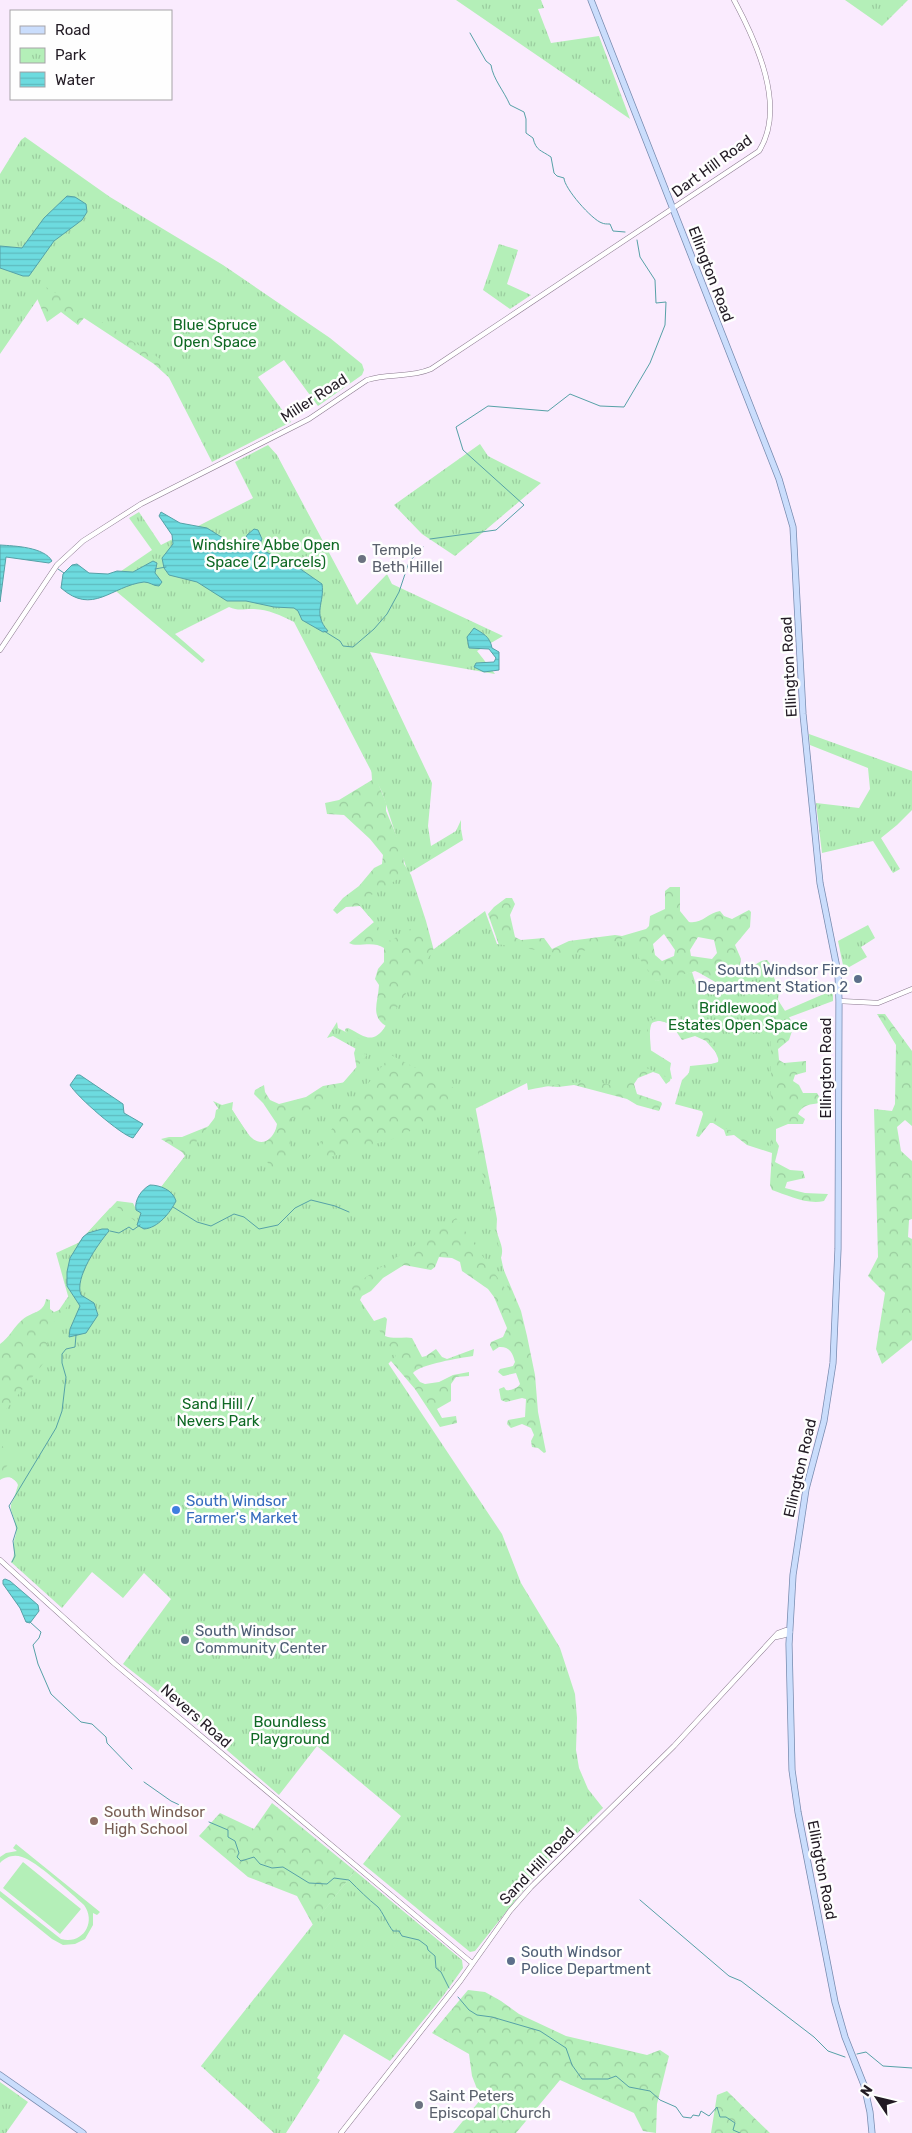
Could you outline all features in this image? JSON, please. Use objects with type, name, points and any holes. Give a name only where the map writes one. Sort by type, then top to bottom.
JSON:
[{"type":"main road","name":"Ellington Road","points":[[591,0],[778,475],[793,527],[803,714],[820,883],[838,973],[838,1249],[833,1363],[824,1421],[806,1489],[798,1534],[790,1632],[792,1770],[798,1812],[835,2002],[845,2037],[864,2085],[872,2133]]},
{"type":"main road","points":[[0,2074],[82,2133]]},
{"type":"street","name":"Dart Hill Road","points":[[673,209],[759,150],[767,138],[769,124],[768,82],[762,59],[734,0]]},
{"type":"street","name":"Miller Road","points":[[0,650],[57,565],[101,529],[141,504],[309,419],[367,380],[377,376],[420,374],[430,370],[673,209]]},
{"type":"street","points":[[838,1001],[878,1002],[912,989]]},
{"type":"street","name":"Nevers Road","points":[[0,1560],[115,1664],[472,1963]]},
{"type":"street","name":"Sand Hill Road","points":[[340,2133],[443,2004],[509,1912],[531,1887],[674,1746],[776,1637],[790,1632]]},
{"type":"green space","points":[[456,0],[541,0],[544,8],[538,9],[551,43],[599,36],[630,119]]},
{"type":"green space","points":[[845,0],[908,0],[882,26]]},
{"type":"green space","name":"Blue Spruce Open Space","points":[[25,137],[110,197],[223,265],[330,338],[362,364],[364,370],[362,375],[318,406],[284,360],[258,377],[291,422],[212,462],[159,358],[46,287],[0,354],[0,174],[21,140]]},
{"type":"green space","points":[[499,244],[518,250],[507,284],[531,295],[510,309],[483,290]]},
{"type":"green space","points":[[43,273],[179,371],[175,383],[154,364],[84,318],[78,325],[61,312],[47,322],[36,296]]},
{"type":"green space","points":[[480,444],[488,456],[541,483],[455,556],[422,534],[394,505]]},
{"type":"green space","name":"Windshire Abbe Open Space (2 Parcels)","points":[[268,445],[277,455],[357,605],[387,574],[392,584],[503,636],[477,651],[495,674],[370,652],[432,783],[428,826],[431,846],[456,831],[461,820],[463,840],[409,873],[424,921],[390,941],[358,903],[408,873],[382,792],[294,622],[263,610],[229,607],[175,634],[205,660],[202,663],[105,582],[152,550],[129,518],[139,512],[161,545],[253,498],[235,462]]},
{"type":"green space","points":[[809,734],[912,771],[912,810],[881,838],[900,869],[893,873],[873,841],[822,853],[816,803],[859,808],[870,789],[868,768],[810,745]]},
{"type":"green space","points":[[371,765],[386,803],[386,811],[403,851],[404,864],[411,875],[426,921],[474,1100],[497,1219],[497,1232],[502,1249],[500,1261],[521,1311],[535,1375],[538,1412],[546,1452],[544,1453],[538,1448],[532,1447],[531,1441],[534,1435],[531,1428],[522,1424],[511,1428],[507,1424],[508,1420],[525,1417],[526,1399],[522,1398],[506,1402],[501,1400],[499,1389],[504,1387],[506,1390],[512,1390],[520,1384],[516,1373],[503,1376],[498,1372],[500,1369],[513,1366],[515,1362],[512,1353],[508,1349],[499,1347],[493,1351],[490,1345],[491,1342],[503,1337],[507,1328],[494,1297],[488,1289],[462,1271],[460,1262],[452,1258],[439,1257],[435,1267],[431,1270],[404,1265],[383,1278],[371,1291],[362,1296],[360,1300],[374,1321],[385,1317],[387,1319],[385,1336],[412,1338],[422,1357],[436,1349],[442,1357],[447,1359],[474,1349],[473,1356],[432,1364],[413,1373],[420,1382],[425,1384],[439,1382],[453,1375],[469,1372],[469,1376],[456,1377],[451,1384],[451,1401],[437,1409],[442,1418],[456,1416],[457,1423],[440,1427],[415,1389],[391,1361],[387,1365],[14,1498],[18,1485],[17,1482],[8,1477],[0,1480],[0,1344],[21,1321],[40,1310],[45,1304],[46,1299],[50,1300],[50,1309],[54,1312],[59,1310],[70,1294],[89,1231],[117,1201],[133,1203],[141,1213],[185,1156],[182,1152],[161,1139],[182,1137],[209,1126],[214,1122],[216,1110],[227,1104],[254,1140],[266,1141],[273,1134],[277,1124],[263,1103],[254,1094],[255,1090],[264,1085],[265,1092],[270,1100],[279,1104],[306,1097],[323,1086],[346,1082],[357,1070],[354,1053],[357,1044],[345,1029],[348,1028],[369,1038],[377,1036],[386,1026],[381,1022],[376,1013],[379,985],[375,979],[378,969],[384,962],[384,948],[370,944],[356,945],[349,943],[374,922],[360,906],[346,907],[337,914],[333,910],[343,898],[359,886],[374,868],[382,864],[383,855],[370,839],[344,815],[327,814],[325,803],[339,800],[372,780]]},
{"type":"green space","name":"Bridlewood Estates Open Space","points":[[670,887],[680,887],[680,911],[689,922],[701,920],[720,911],[724,916],[732,919],[749,910],[751,912],[750,927],[735,945],[741,959],[739,971],[746,971],[767,960],[771,965],[771,971],[779,989],[778,1000],[794,1025],[789,1040],[778,1049],[779,1060],[784,1063],[806,1061],[806,1072],[795,1075],[793,1081],[799,1085],[803,1093],[817,1093],[821,1100],[820,1103],[807,1106],[800,1111],[798,1114],[805,1119],[803,1124],[788,1124],[776,1129],[776,1141],[779,1146],[775,1162],[790,1170],[803,1171],[805,1178],[787,1182],[785,1188],[805,1193],[828,1194],[824,1201],[804,1201],[772,1190],[770,1185],[772,1153],[747,1145],[734,1135],[726,1136],[724,1130],[713,1123],[710,1123],[699,1137],[696,1136],[703,1114],[688,1074],[690,1071],[718,1062],[719,1056],[706,1041],[695,1036],[682,1040],[666,1022],[657,1021],[652,1023],[650,1033],[651,1052],[671,1077],[670,1081],[666,1084],[659,1074],[653,1072],[638,1078],[634,1084],[637,1094],[661,1102],[659,1111],[637,1105],[627,1099],[574,1085],[545,1086],[635,1023],[698,1003],[727,985],[695,971],[670,980],[656,981],[579,957],[500,948],[488,914],[506,898],[512,898],[515,904],[510,915],[515,937],[521,940],[544,938],[552,949],[569,941],[615,935],[622,936],[646,929],[649,926],[650,916],[665,909],[665,891]],"holes":[[[664,934],[675,950],[674,956],[662,961],[655,955],[653,944]],[[698,937],[714,940],[717,953],[712,959],[691,956],[690,950]]]},
{"type":"green space","name":"Sand Hill / Nevers Park","points":[[485,911],[497,944],[570,955],[632,936],[639,958],[656,981],[692,972],[697,988],[704,995],[755,970],[780,1013],[833,990],[833,1001],[771,1024],[771,1146],[749,1142],[725,1128],[712,1114],[675,1104],[682,1080],[689,1073],[690,1066],[720,1063],[708,1034],[650,1018],[644,1046],[671,1063],[672,1079],[637,1064],[625,1089],[601,1083],[577,1082],[528,1090],[527,1083],[469,1112],[509,1294],[456,1218],[351,1287],[396,1356],[388,1363],[502,1534],[521,1583],[560,1648],[575,1694],[577,1718],[576,1750],[579,1768],[588,1789],[603,1808],[538,1872],[475,1951],[470,1952],[363,1864],[401,1816],[317,1746],[279,1795],[176,1706],[123,1664],[171,1599],[144,1573],[123,1598],[92,1572],[62,1608],[11,1562],[14,1554],[16,1532],[11,1505],[23,1487],[3,1471],[14,1457],[0,1444],[0,1417],[51,1354],[44,1335],[70,1303],[56,1253],[78,1243],[110,1208],[117,1207],[135,1221],[220,1111],[213,1101],[222,1105],[233,1102],[232,1110],[272,1169],[290,1162],[291,1119],[328,1100],[367,1055],[333,1036],[327,1038],[337,1022],[338,1028],[373,1046],[434,949]],"holes":[[[391,1055],[463,1093],[403,1136],[303,1165]]]},
{"type":"green space","points":[[868,925],[875,938],[861,947],[867,957],[844,970],[838,941]]},
{"type":"green space","points":[[877,1014],[885,1014],[912,1051],[912,1126],[905,1120],[897,1127],[901,1151],[912,1161],[912,1219],[909,1220],[908,1237],[912,1239],[912,1340],[882,1364],[876,1349],[885,1293],[868,1276],[878,1257],[874,1109],[892,1111],[895,1104],[896,1045]]},
{"type":"green space","points":[[272,1803],[355,1871],[313,1925],[297,1896],[248,1877],[199,1836],[220,1813],[254,1829]]},
{"type":"green space","points":[[16,1844],[100,1912],[97,1915],[93,1913],[93,1925],[85,1939],[75,1944],[63,1945],[52,1939],[0,1897],[0,1891],[61,1939],[69,1940],[81,1936],[88,1925],[88,1912],[84,1905],[36,1864],[16,1856],[7,1858],[0,1863],[0,1857],[6,1853],[17,1851],[13,1848]]},
{"type":"green space","points":[[23,1862],[81,1909],[60,1934],[3,1888]]},
{"type":"green space","points":[[355,1871],[462,1960],[463,1968],[443,1996],[390,2061],[344,2034],[317,2078],[320,2080],[286,2133],[274,2133],[201,2066]]},
{"type":"green space","points":[[468,1990],[485,1992],[519,2014],[566,2036],[647,2055],[660,2050],[669,2056],[657,2104],[656,2133],[643,2131],[634,2113],[560,2080],[516,2133],[453,2133],[481,2099],[472,2076],[469,2054],[432,2033]]},
{"type":"green space","points":[[0,2082],[28,2102],[6,2133],[0,2133]]},
{"type":"green space","points":[[727,2091],[770,2133],[711,2133],[717,2095]]},
{"type":"water","points":[[67,196],[75,197],[86,204],[87,212],[82,220],[54,241],[29,276],[23,276],[0,268],[0,246],[22,248],[44,218]]},
{"type":"water","points":[[161,512],[180,523],[207,528],[239,548],[243,548],[247,535],[254,529],[258,530],[262,539],[258,548],[299,568],[322,584],[320,613],[323,625],[328,631],[323,632],[302,620],[298,611],[294,608],[274,607],[246,601],[227,601],[197,582],[169,575],[164,568],[162,558],[173,544],[172,535],[159,516]]},
{"type":"water","points":[[0,545],[36,550],[48,556],[52,561],[49,563],[6,557],[0,602]]},
{"type":"water","points":[[153,561],[157,563],[155,573],[162,582],[159,586],[144,582],[93,599],[72,596],[61,588],[63,574],[72,565],[77,564],[89,573],[108,574],[117,571],[133,572]]},
{"type":"water","points":[[474,628],[485,635],[492,648],[499,652],[499,670],[484,672],[474,667],[476,663],[494,662],[496,658],[489,649],[469,648],[467,637]]},
{"type":"water","points":[[77,1075],[80,1075],[123,1104],[124,1113],[143,1124],[133,1138],[110,1123],[74,1091],[70,1085]]},
{"type":"water","points":[[150,1185],[166,1189],[176,1201],[159,1223],[144,1229],[137,1225],[141,1213],[136,1210],[136,1202],[139,1195]]},
{"type":"water","points":[[108,1229],[109,1231],[88,1262],[80,1288],[81,1295],[94,1303],[98,1315],[86,1333],[69,1337],[70,1329],[80,1306],[67,1286],[70,1258],[83,1237],[88,1233]]},
{"type":"water","points":[[5,1579],[10,1581],[38,1605],[39,1611],[30,1623],[26,1622],[20,1608],[3,1584]]},
{"type":"waterway","points":[[470,33],[486,61],[491,65],[496,80],[510,105],[524,112],[526,133],[533,138],[537,148],[551,157],[554,173],[564,178],[573,196],[597,221],[610,224],[613,231],[625,232]]},
{"type":"waterway","points":[[430,539],[496,530],[524,505],[463,450],[456,427],[488,406],[548,411],[570,394],[600,406],[624,407],[650,363],[665,325],[666,302],[656,303],[655,280],[640,257],[637,240]]},
{"type":"waterway","points":[[324,631],[340,641],[343,646],[353,647],[374,629],[387,614],[399,592],[409,562],[423,547]]},
{"type":"waterway","points":[[155,569],[166,567]]},
{"type":"waterway","points":[[58,569],[64,573]]},
{"type":"waterway","points":[[173,1207],[197,1222],[211,1226],[234,1214],[244,1217],[259,1229],[278,1225],[295,1208],[311,1200],[335,1206],[349,1212]]},
{"type":"waterway","points":[[110,1231],[119,1233],[129,1227],[133,1230],[140,1225]]},
{"type":"waterway","points":[[12,1562],[15,1556],[13,1541],[17,1528],[9,1506],[56,1428],[62,1411],[66,1377],[62,1363],[62,1354],[66,1349],[75,1347],[76,1335]]},
{"type":"waterway","points":[[30,1622],[41,1632],[33,1645],[38,1664],[51,1694],[81,1722],[92,1724],[106,1737],[107,1743],[132,1769]]},
{"type":"waterway","points":[[144,1782],[171,1801],[199,1814]]},
{"type":"waterway","points":[[209,1822],[228,1830],[228,1837],[235,1841],[239,1853],[237,1857],[241,1861],[254,1857],[260,1864],[272,1868],[283,1867],[309,1883],[327,1884],[334,1878],[349,1880],[378,1907],[393,1931],[399,1931],[402,1936],[419,1940],[427,1946],[428,1950],[435,1956],[436,1968],[441,1972],[449,1988]]},
{"type":"waterway","points":[[640,1900],[729,1976],[741,1981],[814,2037],[828,2051],[845,2057]]},
{"type":"waterway","points":[[458,1997],[469,2010],[477,2015],[492,2017],[540,2031],[566,2048],[572,2065],[582,2079],[608,2079],[616,2076],[629,2087],[650,2091],[660,2100],[676,2107],[683,2117],[699,2116],[701,2111],[709,2116],[717,2107],[720,2117],[726,2117],[735,2123],[733,2130],[740,2133]]},
{"type":"waterway","points":[[857,2054],[866,2052],[883,2066],[912,2068]]},
{"type":"place","name":"Temple Beth Hillel","points":[[362,559]]},
{"type":"place","name":"South Windsor Fire Department Station 2","points":[[858,979]]},
{"type":"place","name":"South Windsor Farmer's Market","points":[[176,1510]]},
{"type":"place","name":"South Windsor Community Center","points":[[185,1640]]},
{"type":"place","name":"South Windsor High School","points":[[94,1821]]},
{"type":"place","name":"South Windsor Police Department","points":[[511,1961]]},
{"type":"place","name":"Saint Peters Episcopal Church","points":[[419,2105]]},
{"type":"park label","name":"Boundless Playground","points":[[290,1730]]}]
